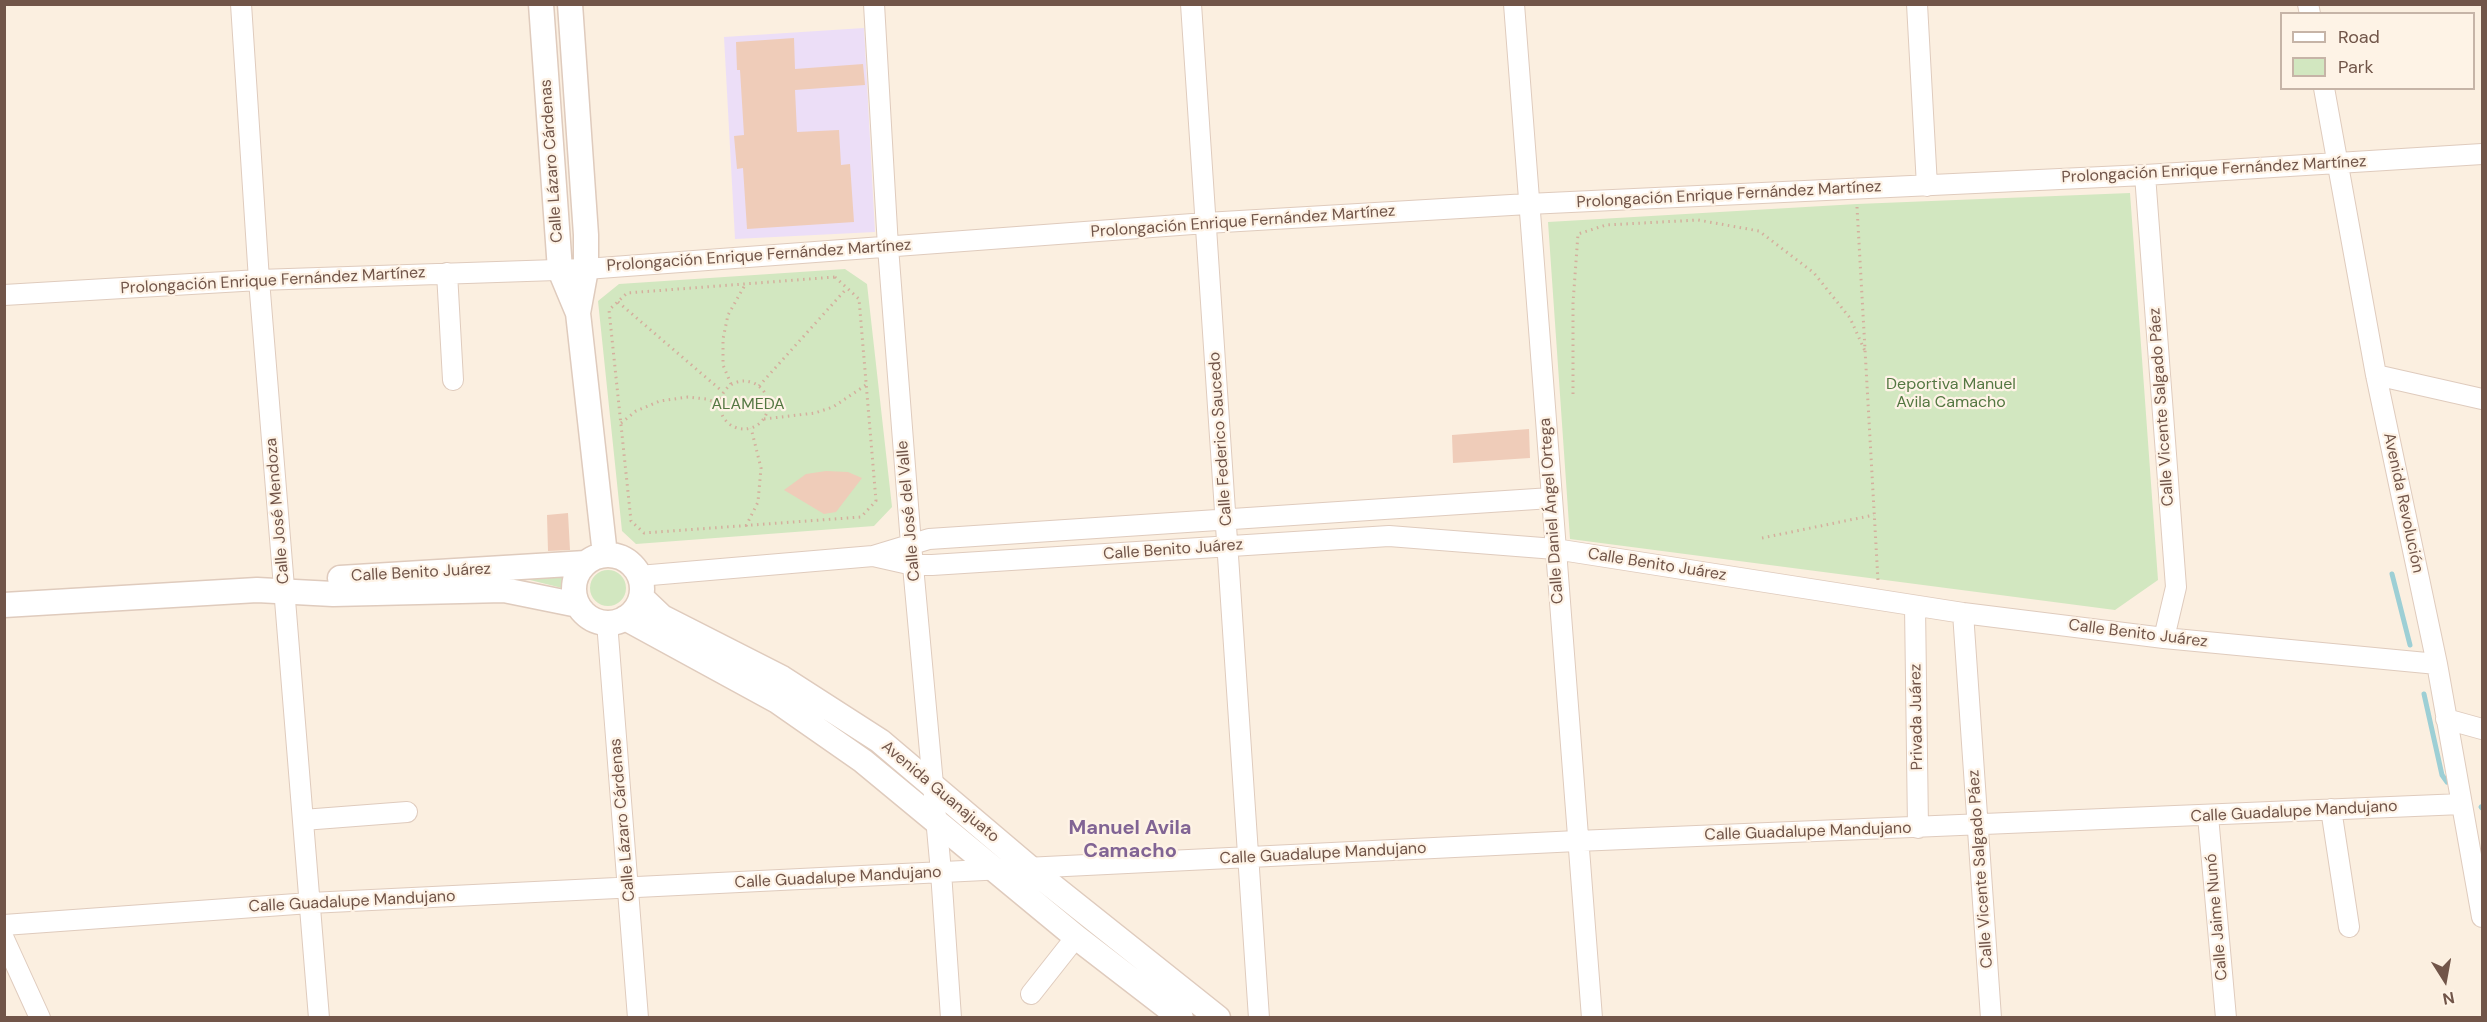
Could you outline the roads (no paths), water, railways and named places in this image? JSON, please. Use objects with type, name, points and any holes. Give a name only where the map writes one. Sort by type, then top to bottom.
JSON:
[{"type":"street","name":"Calle José Mendoza","points":[[241,4],[259,280],[320,1017]]},
{"type":"street","name":"Calle Lázaro Cárdenas","points":[[541,4],[560,270],[578,313]]},
{"type":"street","name":"Calle Lázaro Cárdenas","points":[[570,4],[586,269],[578,313],[596,559]]},
{"type":"street","name":"Calle José del Valle","points":[[874,4],[888,247],[911,544],[941,872],[951,1017]]},
{"type":"street","name":"Calle Federico Saucedo","points":[[1191,4],[1259,1017]]},
{"type":"street","name":"Calle Daniel Ángel Ortega","points":[[1514,4],[1592,1017]]},
{"type":"street","points":[[1917,4],[1927,186]]},
{"type":"street","name":"Avenida Revolución","points":[[2324,90],[2376,375],[2438,664],[2446,719],[2480,891],[2482,917]]},
{"type":"street","name":"Prolongación Enrique Fernández Martínez","points":[[4,295],[259,280],[586,269],[1206,224],[1528,204],[2145,175],[2482,154]]},
{"type":"street","name":"Calle Vicente Salgado Páez","points":[[2145,175],[2176,587],[2164,638]]},
{"type":"street","points":[[447,273],[453,380]]},
{"type":"street","points":[[2376,375],[2482,399]]},
{"type":"street","name":"Calle Benito Juárez","points":[[640,586],[873,556],[928,539],[1551,498]]},
{"type":"street","name":"Calle Benito Juárez","points":[[873,556],[913,565],[1389,536],[1555,549],[1878,601],[2164,638],[2438,664]]},
{"type":"street","points":[[596,559],[626,560],[640,586],[635,609],[616,620],[596,620],[578,605],[575,583],[596,559]]},
{"type":"street","name":"Calle Benito Juárez","points":[[4,605],[285,587],[503,579],[596,559]]},
{"type":"street","name":"Calle Benito Juárez","points":[[503,579],[578,605]]},
{"type":"street","name":"Avenida Guanajuato","points":[[640,586],[662,617],[782,678],[870,735],[933,785],[1031,869],[1218,1017]]},
{"type":"street","name":"Privada Juárez","points":[[1915,606],[1918,828]]},
{"type":"street","name":"Calle Vicente Salgado Páez","points":[[1963,613],[1991,1017]]},
{"type":"street","name":"Calle Lázaro Cárdenas","points":[[616,620],[629,888],[638,1017]]},
{"type":"street","name":"Avenida Guanajuato","points":[[616,620],[777,702],[863,760],[1076,937],[1180,1017]]},
{"type":"street","points":[[2446,719],[2482,729]]},
{"type":"street","name":"Calle Guadalupe Mandujano","points":[[4,925],[310,903],[1577,841],[2462,804]]},
{"type":"street","points":[[2331,809],[2349,927]]},
{"type":"street","points":[[303,820],[407,812]]},
{"type":"street","name":"Calle Jaime Nunó","points":[[2208,816],[2226,1017]]},
{"type":"street","points":[[1031,994],[1076,937]]},
{"type":"street","points":[[4,939],[40,1017]]},
{"type":"waterway","points":[[2392,574],[2410,645]]},
{"type":"waterway","points":[[2424,694],[2442,775],[2447,782]]},
{"type":"district","name":"Manuel Avila Camacho","points":[[1130,840]]},
{"type":"park label","name":"Deportiva Manuel Avila Camacho","points":[[1951,394]]},
{"type":"park label","name":"ALAMEDA","points":[[748,405]]}]
